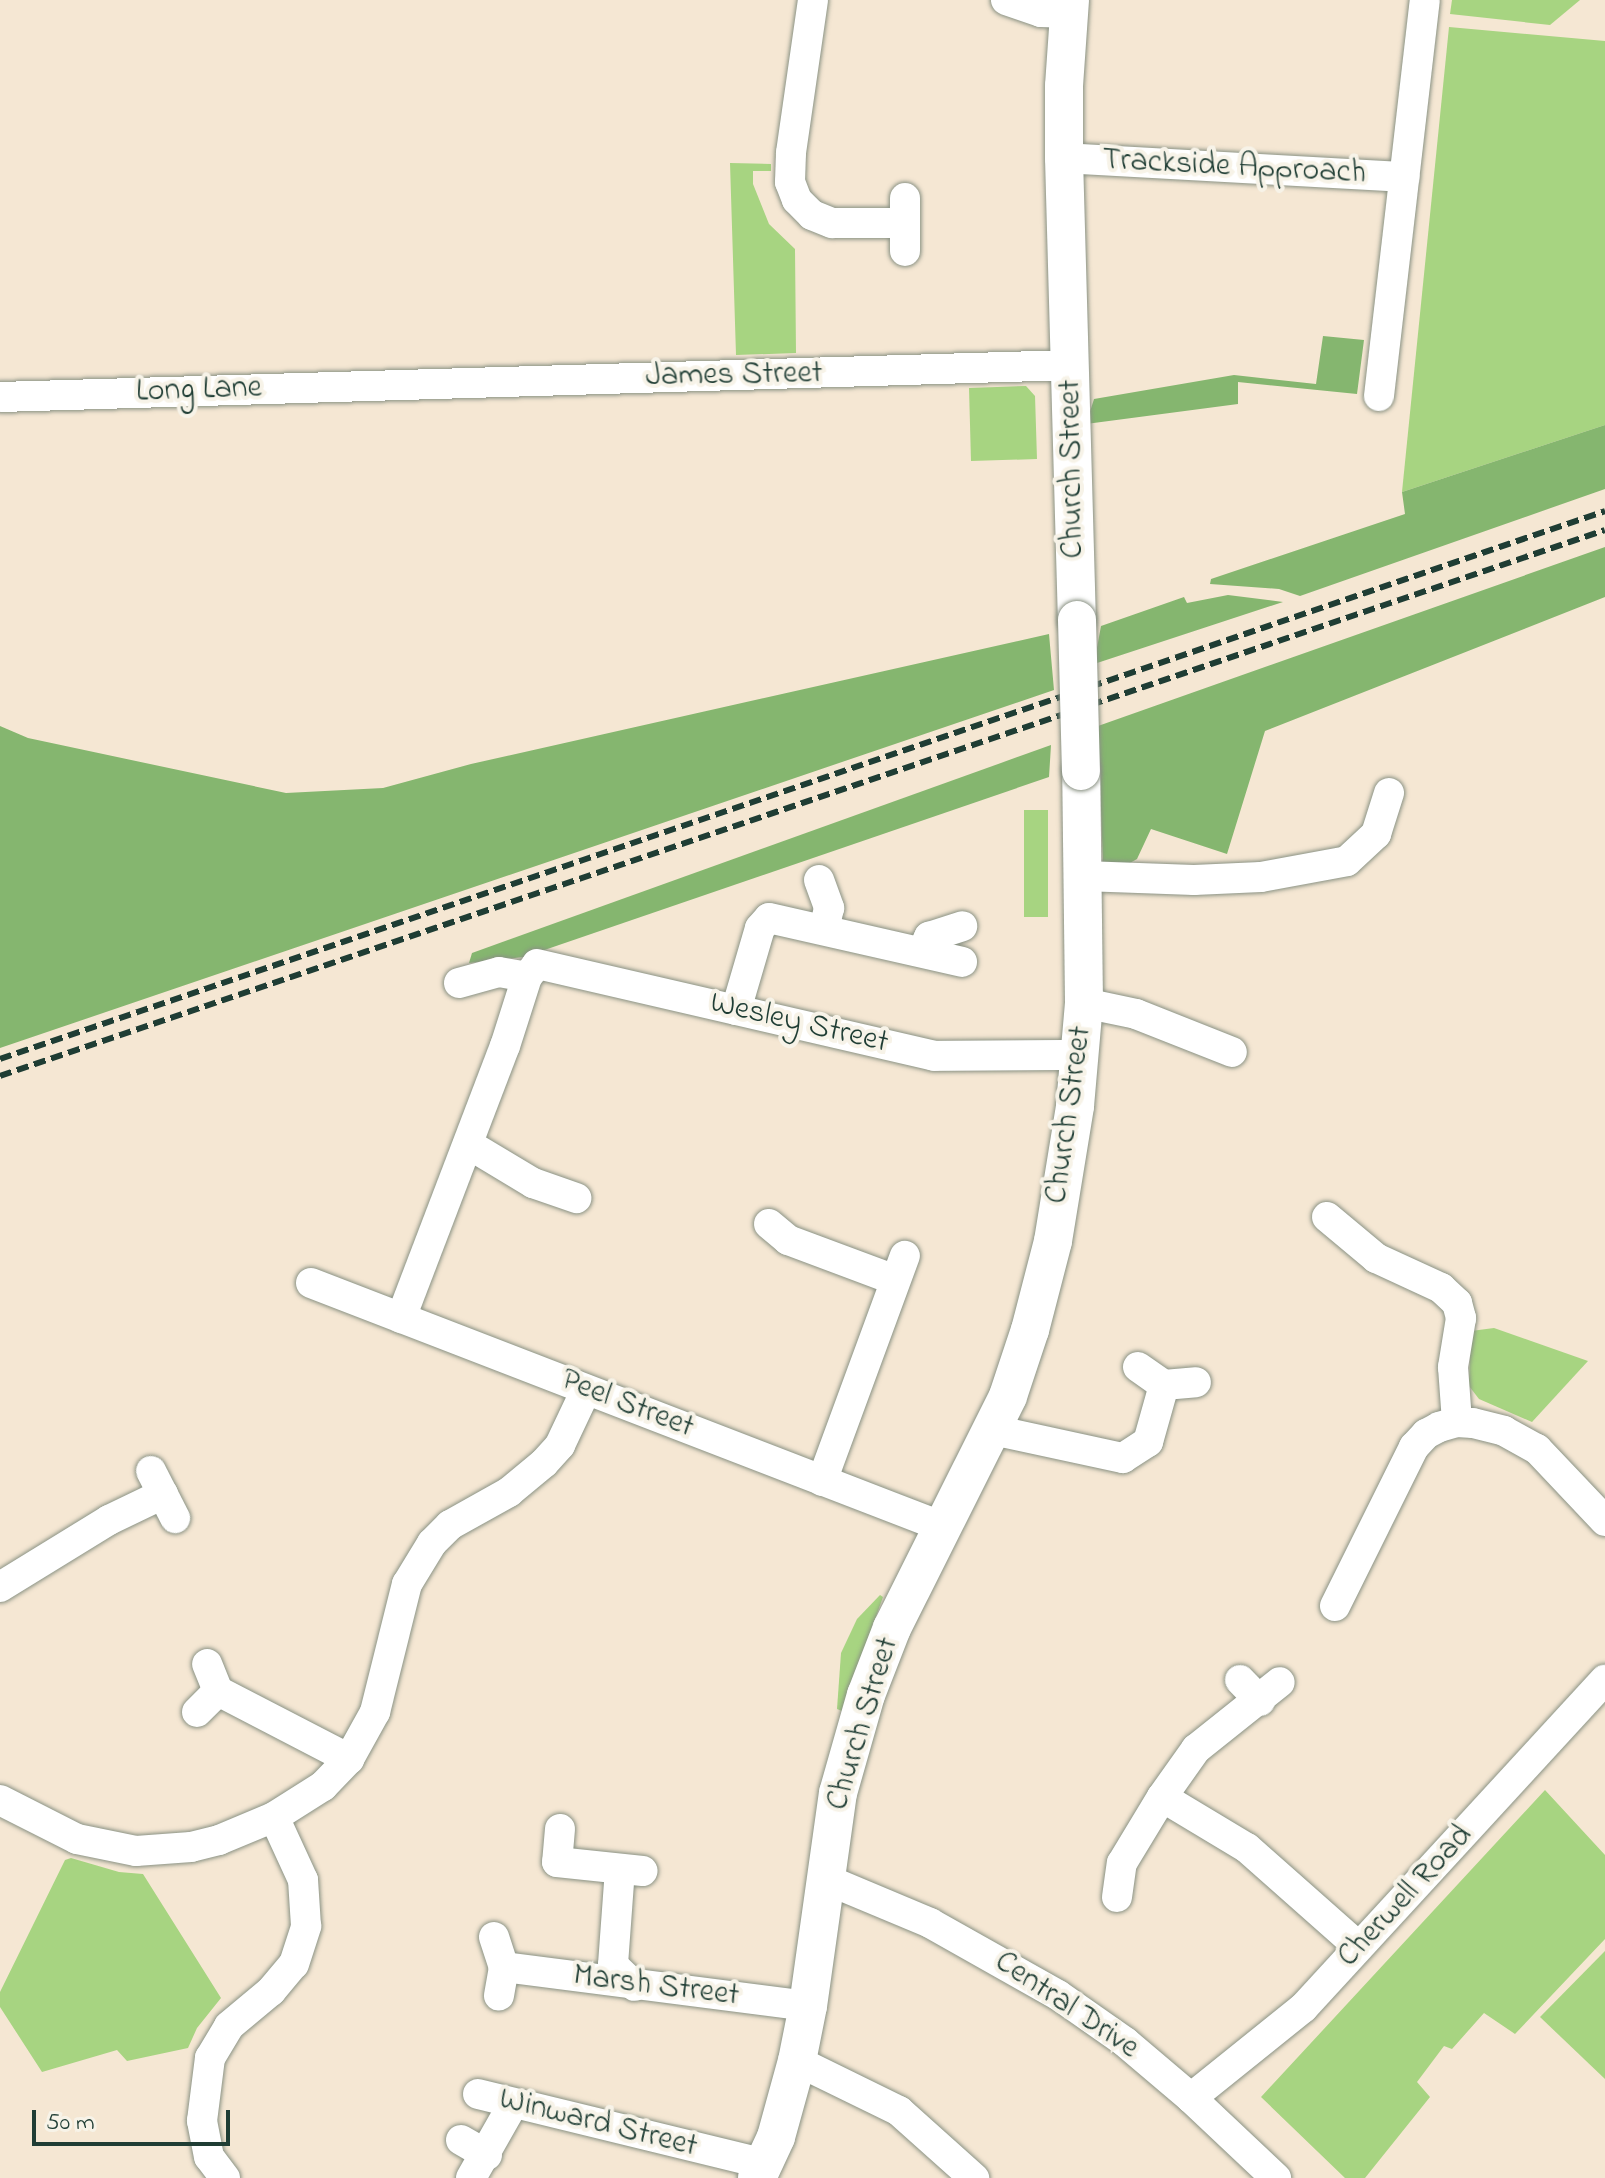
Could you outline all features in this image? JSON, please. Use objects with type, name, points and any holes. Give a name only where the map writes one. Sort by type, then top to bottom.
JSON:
[{"type":"main road","name":"Church Street","points":[[761,2171],[776,2137],[797,2061],[808,2006],[838,1793],[866,1695],[892,1628],[993,1430],[1018,1369],[1053,1241],[1081,1055],[1084,1003],[1083,876],[1064,158],[1070,7]]},
{"type":"street","points":[[813,0],[791,153],[790,182],[797,200],[812,215],[832,223],[905,224]]},
{"type":"street","points":[[1006,0],[1041,12],[1070,7]]},
{"type":"street","name":"Trackside Approach","points":[[1379,396],[1425,1]]},
{"type":"street","name":"Trackside Approach","points":[[1064,158],[1404,177]]},
{"type":"street","name":"James Street","points":[[398,384],[1070,365]]},
{"type":"street","name":"Long Lane","points":[[0,397],[398,384]]},
{"type":"street","points":[[1083,876],[1194,880],[1261,877],[1347,861],[1376,834],[1389,793]]},
{"type":"street","points":[[819,880],[829,908],[824,929]]},
{"type":"street","points":[[736,1010],[763,921],[778,918],[962,962]]},
{"type":"street","points":[[922,952],[929,937],[962,926]]},
{"type":"street","name":"Wesley Street","points":[[459,983],[499,972],[527,977],[532,967],[543,964],[934,1056],[1081,1055]]},
{"type":"street","points":[[401,1318],[468,1144],[527,977]]},
{"type":"street","points":[[1084,1003],[1136,1014],[1232,1052]]},
{"type":"street","points":[[468,1144],[533,1183],[576,1198]]},
{"type":"street","points":[[1327,1217],[1376,1258],[1441,1288],[1457,1303],[1461,1318],[1453,1367],[1457,1422]]},
{"type":"street","points":[[779,1240],[900,1268],[822,1481]]},
{"type":"street","name":"Peel Street","points":[[311,1283],[943,1527]]},
{"type":"street","points":[[1138,1367],[1164,1385],[1196,1382]]},
{"type":"street","points":[[993,1430],[1123,1458],[1148,1442],[1164,1385]]},
{"type":"street","points":[[0,1800],[77,1839],[136,1851],[191,1847],[219,1840],[274,1817],[323,1786],[349,1759],[375,1712],[400,1608],[418,1564],[450,1525],[509,1492],[544,1463],[560,1445],[586,1390]]},
{"type":"street","points":[[1335,1606],[1363,1576],[1414,1447],[1426,1434],[1457,1422],[1504,1431],[1537,1449],[1605,1521]]},
{"type":"street","points":[[0,1587],[109,1520],[163,1494]]},
{"type":"street","name":"Cherwell Road","points":[[1191,2098],[1303,2008],[1605,1680]]},
{"type":"street","points":[[1117,1897],[1119,1873],[1126,1854],[1162,1797],[1196,1749],[1260,1688]]},
{"type":"street","points":[[208,1689],[349,1759]]},
{"type":"street","points":[[1162,1797],[1247,1848],[1359,1947]]},
{"type":"street","points":[[224,2178],[209,2157],[202,2121],[210,2058],[229,2026],[280,1982],[294,1964],[306,1926],[303,1880],[274,1817]]},
{"type":"street","points":[[560,1829],[557,1862],[631,1870],[613,1965],[635,1986]]},
{"type":"street","name":"Central Drive","points":[[825,1879],[930,1923],[1058,1995],[1125,2042],[1191,2098],[1276,2178]]},
{"type":"street","points":[[494,1937],[504,1967],[499,1996]]},
{"type":"street","name":"Marsh Street","points":[[504,1967],[808,2006]]},
{"type":"street","points":[[797,2061],[899,2111],[974,2178]]},
{"type":"street","name":"Winward Street","points":[[478,2094],[761,2171]]},
{"type":"street","points":[[473,2158],[513,2104]]},
{"type":"green space","points":[[1452,0],[1580,0],[1550,25],[1450,14]]},
{"type":"green space","points":[[1449,27],[1605,41],[1605,425],[1402,492]]},
{"type":"green space","points":[[730,163],[771,164],[771,171],[753,171],[753,184],[769,224],[795,249],[796,353],[736,355]]},
{"type":"green space","points":[[1323,336],[1364,340],[1357,394],[1238,382],[1238,404],[1086,424],[1094,399],[1234,375],[1316,384]]},
{"type":"green space","points":[[1026,386],[1035,396],[1037,459],[971,461],[969,388]]},
{"type":"green space","points":[[1605,425],[1605,489],[1300,596],[1279,589],[1210,584],[1211,579],[1405,514],[1402,492]]},
{"type":"green space","points":[[1605,547],[1605,597],[1265,731],[1227,854],[1151,829],[1137,859],[1123,867],[1103,864],[1098,726]]},
{"type":"green space","points":[[1228,595],[1283,602],[1094,664],[1101,626],[1184,597],[1187,603]]},
{"type":"green space","points":[[1049,634],[1054,690],[0,1048],[0,726],[28,738],[286,793],[383,788],[471,764]]},
{"type":"green space","points":[[1051,745],[1049,777],[524,957],[469,963],[472,953]]},
{"type":"green space","points":[[1024,810],[1048,810],[1048,917],[1024,917]]},
{"type":"green space","points":[[1494,1328],[1588,1361],[1532,1422],[1479,1399],[1469,1386],[1471,1331]]},
{"type":"green space","points":[[880,1595],[883,1597],[842,1711],[837,1709],[841,1653],[857,1619]]},
{"type":"green space","points":[[1545,1790],[1605,1855],[1605,1939],[1515,2034],[1484,2013],[1452,2049],[1444,2046],[1417,2082],[1430,2097],[1365,2178],[1345,2178],[1261,2097]]},
{"type":"green space","points":[[71,1858],[119,1872],[143,1874],[221,1998],[197,2028],[188,2048],[127,2061],[117,2050],[42,2072],[0,2007],[0,1992],[65,1860]]},
{"type":"green space","points":[[1605,1951],[1605,2079],[1540,2017]]},
{"type":"railway","points":[[0,1059],[1605,511]]},
{"type":"railway","points":[[0,1076],[1605,530]]}]
